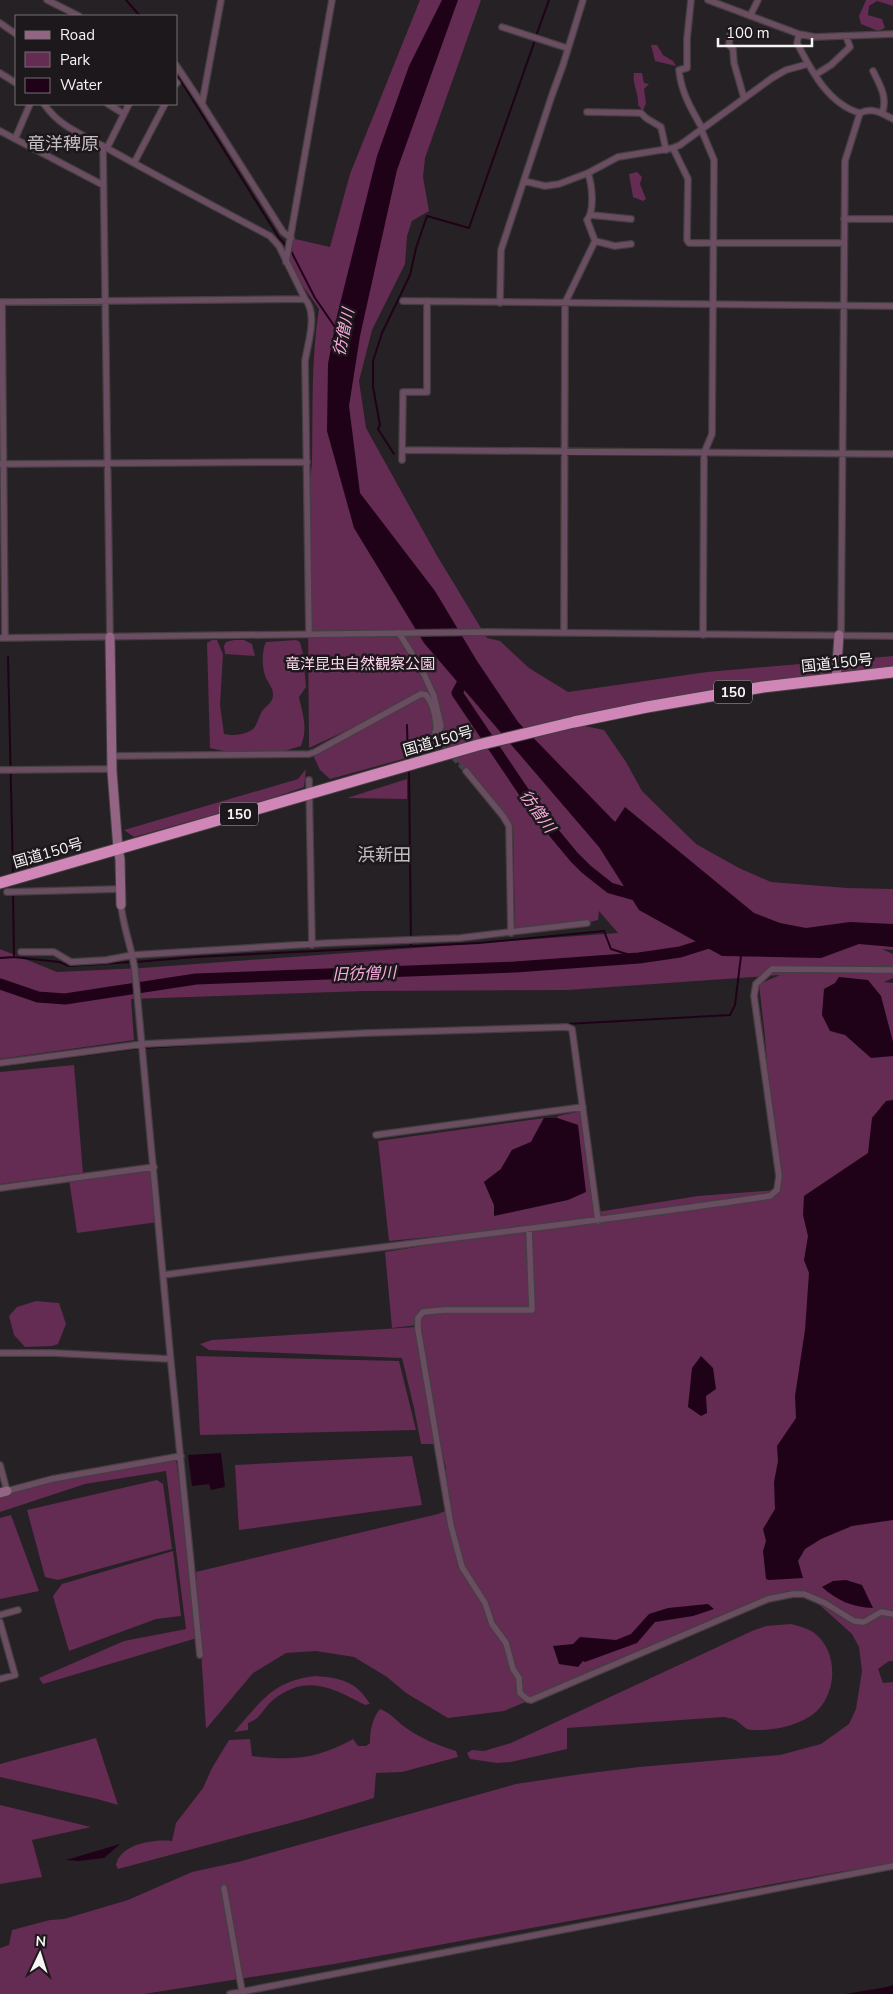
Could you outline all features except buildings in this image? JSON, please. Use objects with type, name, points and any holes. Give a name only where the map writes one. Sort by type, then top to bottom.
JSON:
[{"type":"highway","name":"国道150号","points":[[4,887],[118,849],[478,745],[612,713],[719,694],[893,672]]},
{"type":"street","points":[[48,0],[76,15]]},
{"type":"street","points":[[202,104],[221,0]]},
{"type":"street","points":[[286,262],[332,0]]},
{"type":"street","points":[[500,303],[501,250],[583,0]]},
{"type":"street","points":[[691,0],[686,39],[687,68],[679,70],[680,83],[686,100],[702,128],[714,160],[712,434],[704,453],[703,635]]},
{"type":"street","points":[[708,0],[799,34],[815,37],[893,34]]},
{"type":"street","points":[[750,16],[758,0]]},
{"type":"street","points":[[0,22],[15,33]]},
{"type":"street","points":[[502,27],[567,48]]},
{"type":"street","points":[[799,34],[797,44],[815,75],[830,95],[852,111],[860,113],[866,110],[882,113],[893,119]]},
{"type":"street","points":[[730,35],[729,45],[733,50],[734,63],[744,98]]},
{"type":"street","points":[[815,75],[831,65],[850,47],[846,36]]},
{"type":"street","points":[[524,181],[545,186],[571,180],[618,157],[673,148],[786,70],[808,64]]},
{"type":"street","points":[[178,68],[283,232],[290,240]]},
{"type":"street","points":[[873,71],[882,90],[885,105],[882,113]]},
{"type":"street","points":[[0,73],[15,82]]},
{"type":"street","points":[[15,139],[30,105]]},
{"type":"street","points":[[45,105],[62,124],[270,236],[279,246],[305,298],[310,304],[312,312],[305,361],[309,634]]},
{"type":"street","points":[[110,105],[124,114]]},
{"type":"street","points":[[128,105],[105,147],[103,186],[112,769],[120,859],[122,920],[133,955],[143,1044],[170,1359],[200,1655]]},
{"type":"street","points":[[134,163],[164,105]]},
{"type":"street","points":[[587,112],[641,113],[661,127],[666,150]]},
{"type":"street","points":[[836,679],[840,635],[845,161],[860,113]]},
{"type":"street","points":[[0,131],[103,186]]},
{"type":"street","points":[[673,148],[688,179],[687,240],[689,243],[844,243]]},
{"type":"street","points":[[564,633],[565,302],[595,241],[587,220],[591,216],[591,182],[588,173]]},
{"type":"street","points":[[591,216],[631,219]]},
{"type":"street","points":[[844,219],[893,220]]},
{"type":"street","points":[[595,241],[614,246],[632,244]]},
{"type":"street","points":[[305,298],[1,302],[3,638],[488,632],[893,636]]},
{"type":"street","points":[[403,301],[893,306]]},
{"type":"street","points":[[402,460],[403,392],[427,392],[427,301]]},
{"type":"street","points":[[402,450],[893,454]]},
{"type":"street","points":[[2,465],[306,462]]},
{"type":"street","points":[[112,756],[309,754],[421,694],[426,695],[431,704],[437,725],[436,736],[441,726],[434,696],[422,670],[399,633]]},
{"type":"street","points":[[0,770],[112,769]]},
{"type":"street","points":[[466,771],[509,826],[511,933]]},
{"type":"street","points":[[309,780],[312,945]]},
{"type":"street","points":[[4,887],[120,889]]},
{"type":"street","points":[[21,952],[54,952],[71,962],[133,955],[460,938],[587,923]]},
{"type":"street","points":[[163,1275],[380,1246],[598,1221],[775,1194],[779,1176],[754,996],[756,984],[772,969],[893,970]]},
{"type":"street","points":[[0,1063],[143,1044],[567,1026],[572,1029],[598,1221]]},
{"type":"street","points":[[376,1135],[583,1107]]},
{"type":"street","points":[[0,1188],[154,1167]]},
{"type":"street","points":[[529,1230],[532,1310],[444,1310],[423,1312],[418,1318],[418,1329],[450,1526],[462,1567],[485,1604],[492,1624],[506,1642],[513,1669],[519,1678],[520,1693],[527,1699],[532,1700],[768,1599],[793,1594],[804,1594],[825,1603],[854,1621],[864,1622],[881,1612],[893,1614]]},
{"type":"street","points":[[0,1353],[54,1353],[170,1359]]},
{"type":"street","points":[[0,1465],[4,1492],[52,1479],[180,1456]]},
{"type":"street","points":[[0,1615],[18,1610]]},
{"type":"street","points":[[0,1622],[15,1675],[0,1679]]},
{"type":"street","points":[[230,1994],[893,1866]]},
{"type":"street","points":[[224,1888],[242,1992]]},
{"type":"green space","name":"竜洋昆虫自然観察公園","points":[[420,0],[481,0],[425,158],[423,177],[429,211],[412,221],[407,236],[405,264],[372,330],[359,381],[366,428],[436,554],[487,638],[500,641],[529,668],[568,692],[707,672],[893,656],[893,669],[681,695],[574,717],[585,726],[604,730],[626,762],[642,791],[696,844],[739,868],[771,882],[847,888],[893,889],[893,950],[882,949],[893,954],[893,978],[884,982],[893,983],[893,1661],[889,1661],[878,1669],[883,1683],[893,1682],[893,1864],[839,1872],[334,1964],[144,1994],[0,1994],[0,1948],[9,1945],[12,1930],[50,1920],[64,1919],[128,1900],[192,1872],[238,1862],[516,1784],[639,1767],[780,1755],[821,1744],[849,1724],[856,1709],[862,1671],[859,1647],[852,1634],[804,1591],[780,1597],[504,1711],[448,1718],[406,1693],[387,1677],[354,1657],[316,1651],[286,1653],[253,1673],[206,1729],[196,1572],[438,1514],[450,1509],[444,1475],[446,1468],[433,1413],[437,1444],[421,1444],[402,1358],[209,1350],[200,1344],[212,1340],[416,1327],[430,1396],[422,1329],[418,1325],[392,1328],[385,1252],[544,1226],[389,1241],[378,1141],[544,1118],[531,1142],[512,1150],[501,1169],[484,1182],[494,1205],[494,1216],[578,1125],[557,1118],[558,1116],[581,1111],[597,1212],[698,1196],[777,1190],[759,984],[780,975],[568,990],[365,991],[131,999],[134,1040],[0,1059],[0,949],[57,972],[142,968],[618,933],[599,911],[598,920],[587,923],[515,929],[513,825],[439,741],[439,749],[330,779],[320,770],[312,753],[425,696],[424,694],[309,748],[307,499],[312,463],[314,364],[319,309],[286,262],[291,238],[330,247],[350,174]]},
{"type":"green space","points":[[866,0],[893,0],[893,6],[877,1],[869,6],[868,15],[882,19],[885,28],[878,31],[861,24],[859,16]]},
{"type":"green space","points":[[651,45],[657,45],[663,55],[673,61],[676,66],[655,61]]},
{"type":"green space","points":[[634,73],[642,73],[644,83],[649,84],[644,89],[646,103],[643,111],[638,105]]},
{"type":"green space","points":[[637,172],[642,177],[640,184],[646,199],[643,201],[633,197],[629,174]]},
{"type":"green space","points":[[217,640],[223,654],[220,705],[224,734],[232,735],[244,734],[254,728],[262,712],[272,700],[271,687],[263,667],[263,651],[266,642],[296,640],[300,642],[306,687],[299,697],[304,727],[301,746],[284,751],[237,754],[210,748],[207,643]]},
{"type":"green space","points":[[244,640],[252,644],[255,656],[225,654],[224,646],[226,642]]},
{"type":"green space","points":[[306,769],[304,787],[267,800],[134,837],[124,830],[298,779]]},
{"type":"green space","points":[[407,779],[407,799],[347,798]]},
{"type":"green space","points":[[74,1065],[83,1173],[0,1184],[0,1072]]},
{"type":"green space","points":[[154,1167],[158,1222],[77,1233],[69,1179]]},
{"type":"green space","points":[[36,1301],[59,1303],[66,1324],[58,1344],[25,1347],[14,1335],[9,1316],[17,1307]]},
{"type":"green space","points":[[196,1356],[399,1361],[416,1430],[200,1435]]},
{"type":"green space","points":[[412,1456],[422,1505],[239,1530],[235,1465]]},
{"type":"green space","points":[[176,1460],[189,1545],[197,1638],[43,1684],[39,1678],[124,1641],[186,1629],[166,1471],[85,1484],[0,1512],[0,1494],[22,1487]]},
{"type":"green space","points":[[157,1480],[163,1484],[172,1549],[58,1580],[45,1577],[27,1510]]},
{"type":"green space","points":[[11,1515],[39,1591],[0,1599],[0,1518]]},
{"type":"green space","points":[[173,1551],[181,1616],[156,1619],[69,1651],[53,1596],[62,1584]]},
{"type":"green space","points":[[791,1624],[813,1632],[821,1640],[831,1659],[832,1670],[832,1682],[824,1702],[817,1711],[794,1724],[768,1730],[751,1730],[734,1719],[724,1717],[567,1728],[567,1749],[511,1762],[497,1763],[470,1759],[467,1753],[472,1750],[484,1751],[511,1743],[752,1631],[766,1626]]},
{"type":"green space","points":[[315,1676],[347,1682],[359,1690],[370,1704],[365,1705],[342,1693],[319,1686],[297,1687],[273,1700],[256,1719],[248,1723],[248,1730],[234,1732],[260,1702],[278,1688],[300,1679]]},
{"type":"green space","points":[[380,1709],[390,1714],[408,1730],[435,1744],[456,1751],[458,1757],[402,1772],[376,1773],[374,1798],[305,1819],[118,1869],[116,1865],[119,1858],[131,1848],[147,1842],[172,1841],[176,1823],[203,1788],[212,1768],[229,1740],[250,1739],[252,1756],[280,1758],[304,1757],[328,1751],[353,1739],[358,1746],[366,1746],[370,1743],[372,1725]]},
{"type":"green space","points":[[96,1738],[118,1805],[0,1777],[0,1764]]},
{"type":"green space","points":[[0,1805],[91,1827],[32,1840],[42,1877],[0,1884]]},
{"type":"water","points":[[442,0],[458,0],[397,170],[360,336],[349,406],[360,493],[435,591],[477,661],[518,722],[615,822],[625,807],[754,913],[780,923],[806,928],[850,922],[893,924],[893,947],[859,944],[821,958],[722,956],[639,910],[599,847],[424,643],[354,528],[327,431],[328,364],[337,316],[377,156],[409,66]]},
{"type":"water","points":[[839,977],[868,980],[881,996],[893,1042],[893,1056],[871,1058],[845,1035],[830,1031],[822,1015],[824,989],[835,983]]},
{"type":"water","points":[[893,1100],[893,1520],[852,1526],[821,1539],[805,1549],[798,1561],[803,1578],[769,1580],[766,1579],[763,1551],[766,1541],[763,1529],[775,1509],[774,1482],[778,1461],[777,1446],[796,1418],[795,1396],[805,1330],[809,1273],[804,1260],[808,1236],[803,1215],[804,1196],[868,1153],[872,1118],[886,1101]]},
{"type":"water","points":[[544,1118],[557,1118],[578,1125],[586,1192],[568,1200],[494,1216],[494,1205],[484,1182],[501,1169],[512,1150],[531,1142]]},
{"type":"water","points":[[701,1356],[713,1368],[716,1389],[706,1396],[707,1413],[701,1416],[688,1407],[692,1368]]},
{"type":"water","points":[[221,1453],[225,1487],[211,1490],[209,1484],[192,1486],[188,1455]]},
{"type":"water","points":[[846,1580],[862,1585],[873,1608],[846,1602],[822,1587],[833,1581]]},
{"type":"water","points":[[708,1604],[714,1609],[693,1616],[655,1622],[637,1643],[585,1662],[583,1661],[578,1667],[559,1664],[553,1646],[573,1644],[580,1637],[616,1640],[631,1634],[649,1614],[668,1608]]},
{"type":"water","points":[[120,1844],[104,1858],[79,1861],[66,1860]]},
{"type":"water","points":[[893,1985],[893,1994],[845,1994],[887,1987]]},
{"type":"waterway","points":[[126,0],[139,15]]},
{"type":"waterway","points":[[536,36],[549,0]]},
{"type":"waterway","points":[[394,454],[378,429],[380,425],[373,387],[373,361],[382,333],[410,275],[416,248],[427,216],[469,228],[535,40]]},
{"type":"waterway","points":[[178,76],[279,238],[287,246]]},
{"type":"waterway","points":[[290,249],[315,298],[335,327]]},
{"type":"waterway","points":[[8,657],[13,874]]},
{"type":"waterway","name":"彷僧川","points":[[467,674],[457,693],[540,816],[586,869],[610,888],[642,897]]},
{"type":"waterway","points":[[407,725],[408,761]]},
{"type":"waterway","points":[[409,768],[411,946]]},
{"type":"waterway","points":[[13,894],[14,957]]},
{"type":"waterway","points":[[136,962],[195,957],[479,943],[604,931],[611,949],[639,958]]},
{"type":"waterway","name":"旧彷僧川","points":[[0,984],[38,997],[65,999],[196,979],[515,967],[639,958],[680,952],[715,941]]},
{"type":"waterway","points":[[566,1024],[730,1015],[735,1005],[741,956]]},
{"type":"waterway","points":[[0,958],[14,957],[59,962],[69,966],[131,962]]},
{"type":"waterway","points":[[144,1048],[234,1042]]},
{"type":"waterway","points":[[0,1066],[139,1048]]},
{"type":"tunnel","points":[[437,739],[466,771]]},
{"type":"district","name":"竜洋稗原","points":[[63,144]]},
{"type":"district","name":"浜新田","points":[[384,855]]}]
